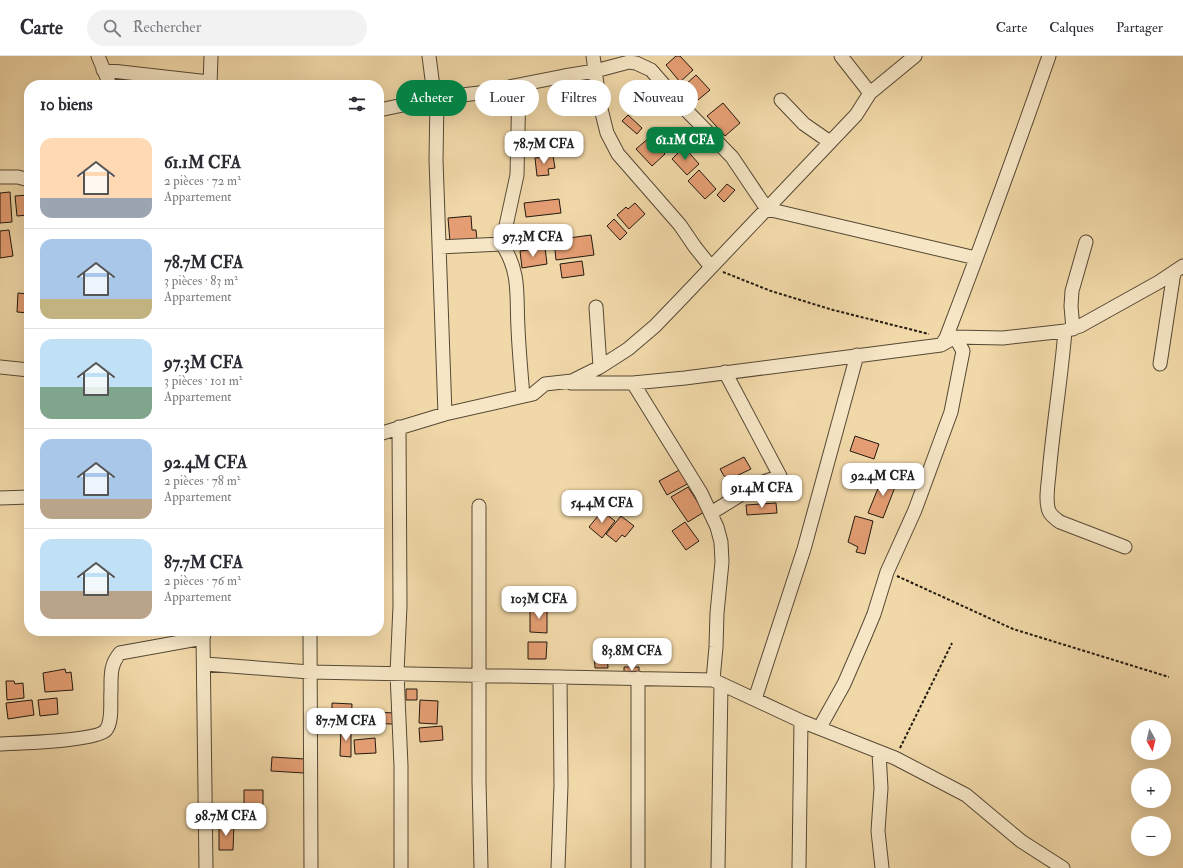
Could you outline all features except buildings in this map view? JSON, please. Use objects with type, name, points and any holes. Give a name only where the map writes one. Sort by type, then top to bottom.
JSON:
[{"type":"street","points":[[98,56],[108,80]]},
{"type":"street","points":[[210,80],[211,56]]},
{"type":"street","points":[[429,56],[432,80]]},
{"type":"street","points":[[593,56],[600,105],[607,133],[618,154],[680,225],[694,246],[711,267]]},
{"type":"street","points":[[841,56],[870,93]]},
{"type":"street","points":[[947,340],[1049,56]]},
{"type":"street","points":[[384,432],[446,414],[533,394],[545,384],[572,381],[600,367],[628,349],[655,326],[856,115],[870,93],[910,59]]},
{"type":"street","points":[[539,81],[595,71],[629,62],[636,63],[651,70],[686,110],[732,157],[767,209],[976,258]]},
{"type":"street","points":[[104,70],[186,80]]},
{"type":"street","points":[[781,100],[804,124],[830,142]]},
{"type":"street","points":[[384,109],[396,106]]},
{"type":"street","points":[[437,116],[436,160],[446,414]]},
{"type":"street","points":[[518,116],[517,175],[502,244],[510,256],[516,277],[523,396]]},
{"type":"street","points":[[0,177],[18,177],[24,179]]},
{"type":"street","points":[[1086,242],[1072,291],[1069,330],[1051,444],[1048,488],[1049,511],[1053,517],[1060,522],[1125,547]]},
{"type":"street","points":[[439,247],[502,244]]},
{"type":"street","points":[[545,384],[633,382],[857,356],[947,340],[1003,338],[1069,330],[1080,326],[1178,269]]},
{"type":"street","points":[[1160,364],[1178,269]]},
{"type":"street","points":[[596,307],[600,367]]},
{"type":"street","points":[[820,727],[844,684],[874,614],[887,572],[915,510],[950,412],[963,351],[947,340]]},
{"type":"street","points":[[755,699],[804,549],[857,356]]},
{"type":"street","points":[[0,367],[24,369]]},
{"type":"street","points":[[711,513],[758,484],[780,476],[725,372]]},
{"type":"street","points":[[633,382],[701,493],[711,513],[721,542],[722,562],[717,613],[716,647],[718,868]]},
{"type":"street","points":[[400,427],[400,606],[397,673],[401,766],[401,868]]},
{"type":"street","points":[[0,498],[24,497]]},
{"type":"street","points":[[479,506],[479,781],[481,868]]},
{"type":"street","points":[[0,744],[64,740],[100,735],[106,729],[109,721],[111,671],[114,661],[120,653],[195,636]]},
{"type":"street","points":[[204,636],[206,868]]},
{"type":"street","points":[[310,636],[311,868]]},
{"type":"street","points":[[205,664],[310,672],[638,678],[717,682],[801,721],[820,727],[879,753],[895,758],[966,795],[1022,841],[1063,868]]},
{"type":"street","points":[[558,868],[561,785],[560,677]]},
{"type":"street","points":[[638,678],[638,868]]},
{"type":"street","points":[[799,868],[801,721]]},
{"type":"street","points":[[879,753],[881,788],[878,831],[882,868]]},
{"type":"path","points":[[711,267],[771,291],[833,310],[947,340]]},
{"type":"path","points":[[887,572],[1013,629],[1169,677]]},
{"type":"path","points":[[895,758],[952,643]]}]
